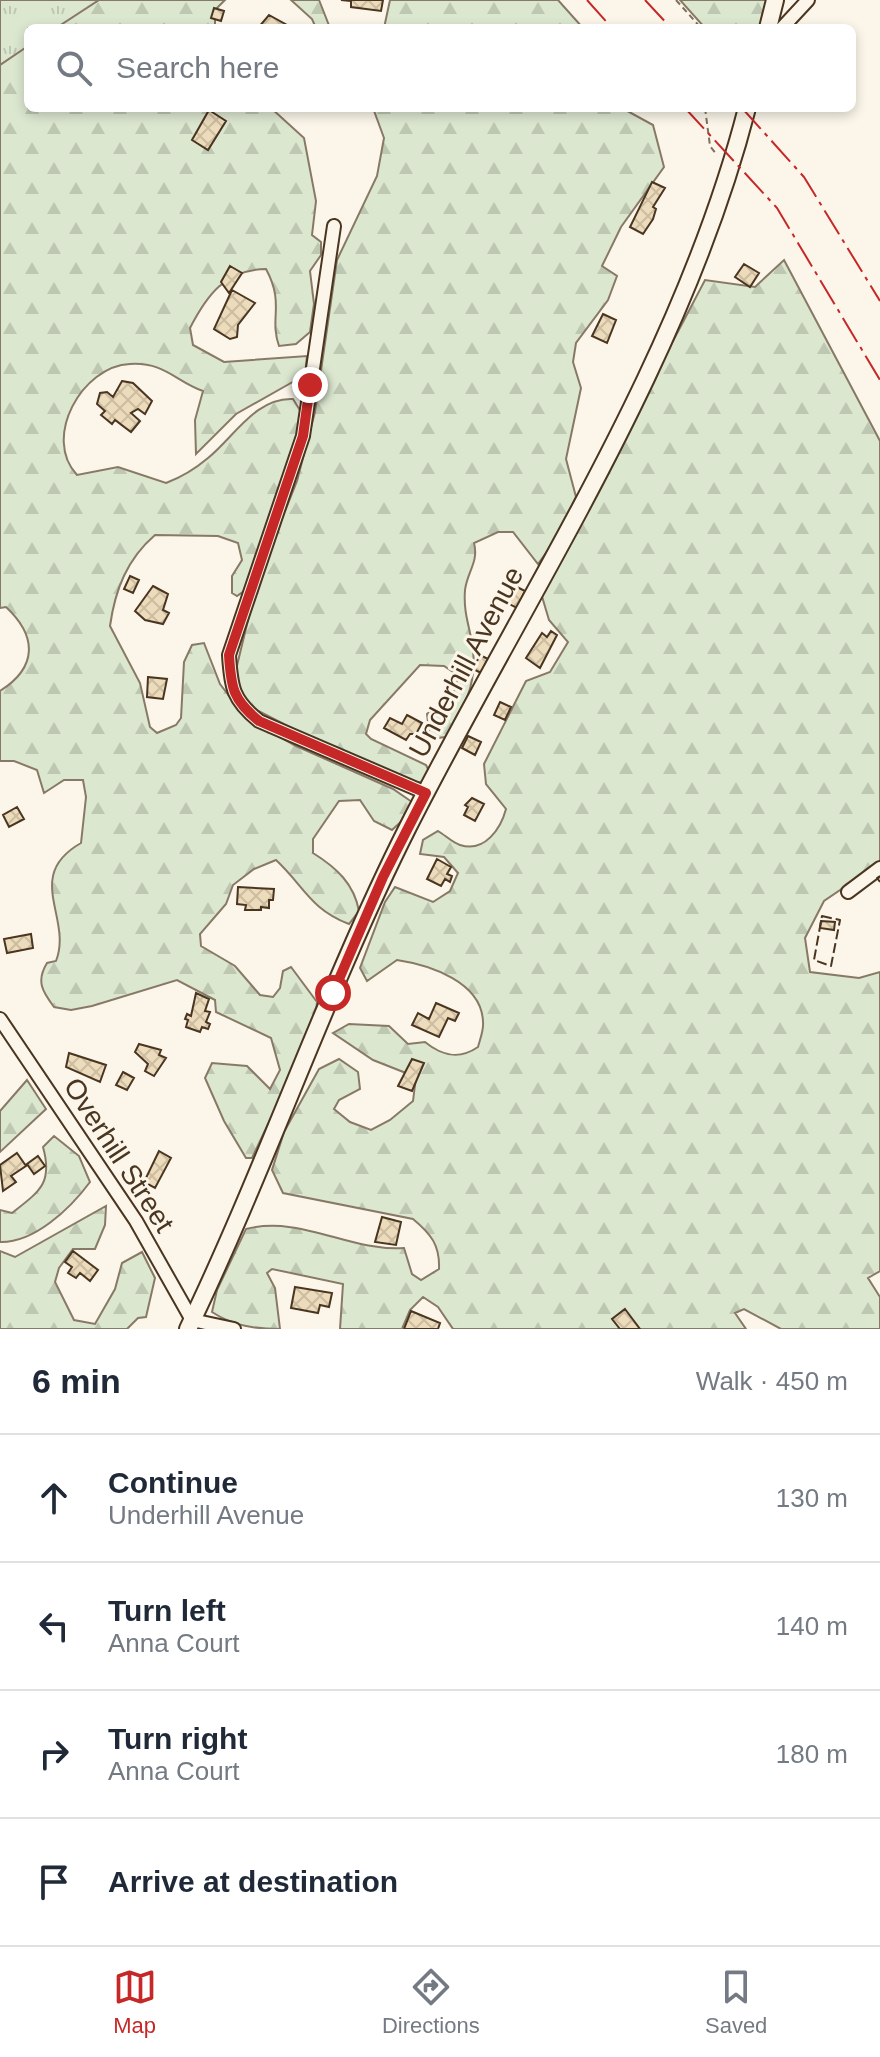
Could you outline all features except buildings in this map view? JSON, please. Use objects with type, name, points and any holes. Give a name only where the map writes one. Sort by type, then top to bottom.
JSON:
[{"type":"main road","points":[[769,24],[775,0]]},
{"type":"main road","name":"Underhill Avenue","points":[[190,1324],[366,916],[426,793],[663,343],[708,240],[746,112]]},
{"type":"street","points":[[786,24],[808,0]]},
{"type":"street","points":[[334,226],[303,436],[229,655],[230,681],[239,705],[259,721],[426,793]]},
{"type":"street","points":[[848,892],[880,868]]},
{"type":"street","name":"Overhill Street","points":[[0,1019],[136,1221],[190,1324]]},
{"type":"street","points":[[190,1324],[234,1329]]},
{"type":"path","points":[[676,0],[697,24]]},
{"type":"path","points":[[706,112],[710,146],[715,154],[733,163]]},
{"type":"green space","points":[[0,0],[225,0],[215,10],[215,24],[24,24],[24,112],[275,112],[304,138],[316,201],[312,235],[321,242],[321,255],[310,271],[314,304],[310,332],[296,344],[279,346],[275,327],[275,292],[266,269],[252,270],[228,279],[203,305],[190,328],[193,345],[224,362],[307,356],[305,375],[236,414],[196,454],[195,420],[203,391],[152,366],[130,364],[113,368],[97,377],[72,406],[64,442],[67,460],[77,475],[118,467],[166,483],[203,462],[257,411],[280,400],[293,399],[301,412],[298,431],[244,591],[237,596],[232,593],[232,576],[242,560],[238,543],[218,536],[155,535],[137,554],[124,576],[110,626],[140,683],[150,727],[157,733],[176,725],[181,718],[184,662],[192,645],[204,643],[220,684],[246,718],[296,746],[393,789],[412,802],[405,818],[392,830],[374,821],[360,800],[339,801],[313,839],[313,853],[337,871],[357,901],[359,911],[349,924],[316,904],[276,860],[254,869],[233,885],[226,904],[200,934],[201,946],[235,966],[260,995],[273,997],[280,988],[283,971],[291,967],[317,1002],[315,1024],[252,1158],[246,1158],[224,1121],[205,1078],[212,1063],[247,1066],[270,1089],[280,1070],[271,1038],[216,1012],[215,1000],[177,980],[71,1010],[54,1007],[46,996],[42,975],[47,963],[56,961],[60,945],[52,884],[55,869],[64,856],[81,843],[86,797],[83,780],[64,780],[44,793],[37,770],[14,761],[0,761],[0,691],[21,672],[29,651],[28,640],[16,618],[6,607],[0,608]]},
{"type":"green space","points":[[0,0],[99,0],[62,24],[24,24],[24,49],[0,65]]},
{"type":"green space","points":[[291,0],[319,0],[328,24],[314,24]]},
{"type":"green space","points":[[390,0],[558,0],[579,24],[385,24]]},
{"type":"green space","points":[[680,0],[770,0],[762,24],[701,24]]},
{"type":"green space","points":[[374,112],[629,112],[653,125],[664,167],[621,227],[602,266],[617,276],[608,300],[576,343],[573,362],[581,388],[566,459],[576,497],[556,539],[538,564],[513,532],[498,532],[474,543],[475,556],[466,584],[465,599],[473,651],[473,675],[463,707],[445,737],[430,739],[427,714],[453,694],[459,676],[444,666],[420,665],[370,720],[366,734],[371,739],[426,765],[430,773],[424,782],[412,783],[336,751],[243,703],[233,682],[258,579],[297,481],[315,412],[337,260],[377,176],[384,138]]},
{"type":"green space","points":[[784,260],[880,441],[880,863],[824,901],[805,938],[810,972],[859,978],[880,972],[880,1271],[868,1278],[880,1297],[880,1329],[781,1329],[744,1309],[735,1313],[746,1329],[453,1329],[438,1307],[423,1297],[410,1310],[402,1329],[340,1329],[343,1284],[272,1269],[267,1273],[275,1288],[280,1329],[245,1326],[220,1317],[212,1312],[217,1290],[246,1229],[286,1227],[364,1245],[404,1248],[412,1274],[421,1280],[439,1269],[433,1241],[413,1219],[283,1193],[272,1170],[284,1132],[319,1069],[339,1059],[358,1072],[360,1089],[339,1100],[334,1109],[350,1122],[371,1130],[390,1120],[413,1101],[416,1077],[373,1060],[333,1033],[349,1024],[389,1026],[408,1044],[425,1042],[451,1055],[464,1054],[478,1047],[483,1025],[480,1008],[474,996],[452,978],[424,966],[397,960],[367,981],[360,968],[385,902],[395,887],[433,902],[450,891],[458,873],[444,857],[420,854],[423,840],[438,831],[457,844],[469,847],[484,842],[496,831],[506,809],[486,784],[484,764],[526,681],[550,672],[568,642],[549,620],[541,593],[705,280],[755,287]]},
{"type":"green space","points":[[27,1080],[46,1109],[0,1152],[0,1111]]},
{"type":"green space","points":[[54,1136],[79,1156],[90,1182],[62,1213],[38,1231],[13,1241],[0,1242],[0,1210],[12,1213],[37,1192],[45,1178],[43,1147]]},
{"type":"green space","points":[[106,1206],[105,1225],[95,1249],[73,1249],[59,1268],[55,1282],[74,1320],[95,1324],[115,1289],[122,1263],[142,1252],[155,1278],[146,1317],[138,1318],[127,1329],[0,1329],[0,1251],[15,1257]]},
{"type":"fence","points":[[880,876],[877,878],[880,882]]},
{"type":"fence","points":[[822,916],[840,920],[831,966],[814,960],[822,916]]},
{"type":"power","points":[[587,0],[608,24]]},
{"type":"power","points":[[645,0],[667,24]]},
{"type":"power","points":[[689,112],[777,208],[880,380]]},
{"type":"power","points":[[746,112],[804,177],[880,301]]},
{"type":"route","points":[[310,385],[303,436],[229,655],[230,681],[239,705],[259,721],[426,793],[383,877],[333,993]]}]
